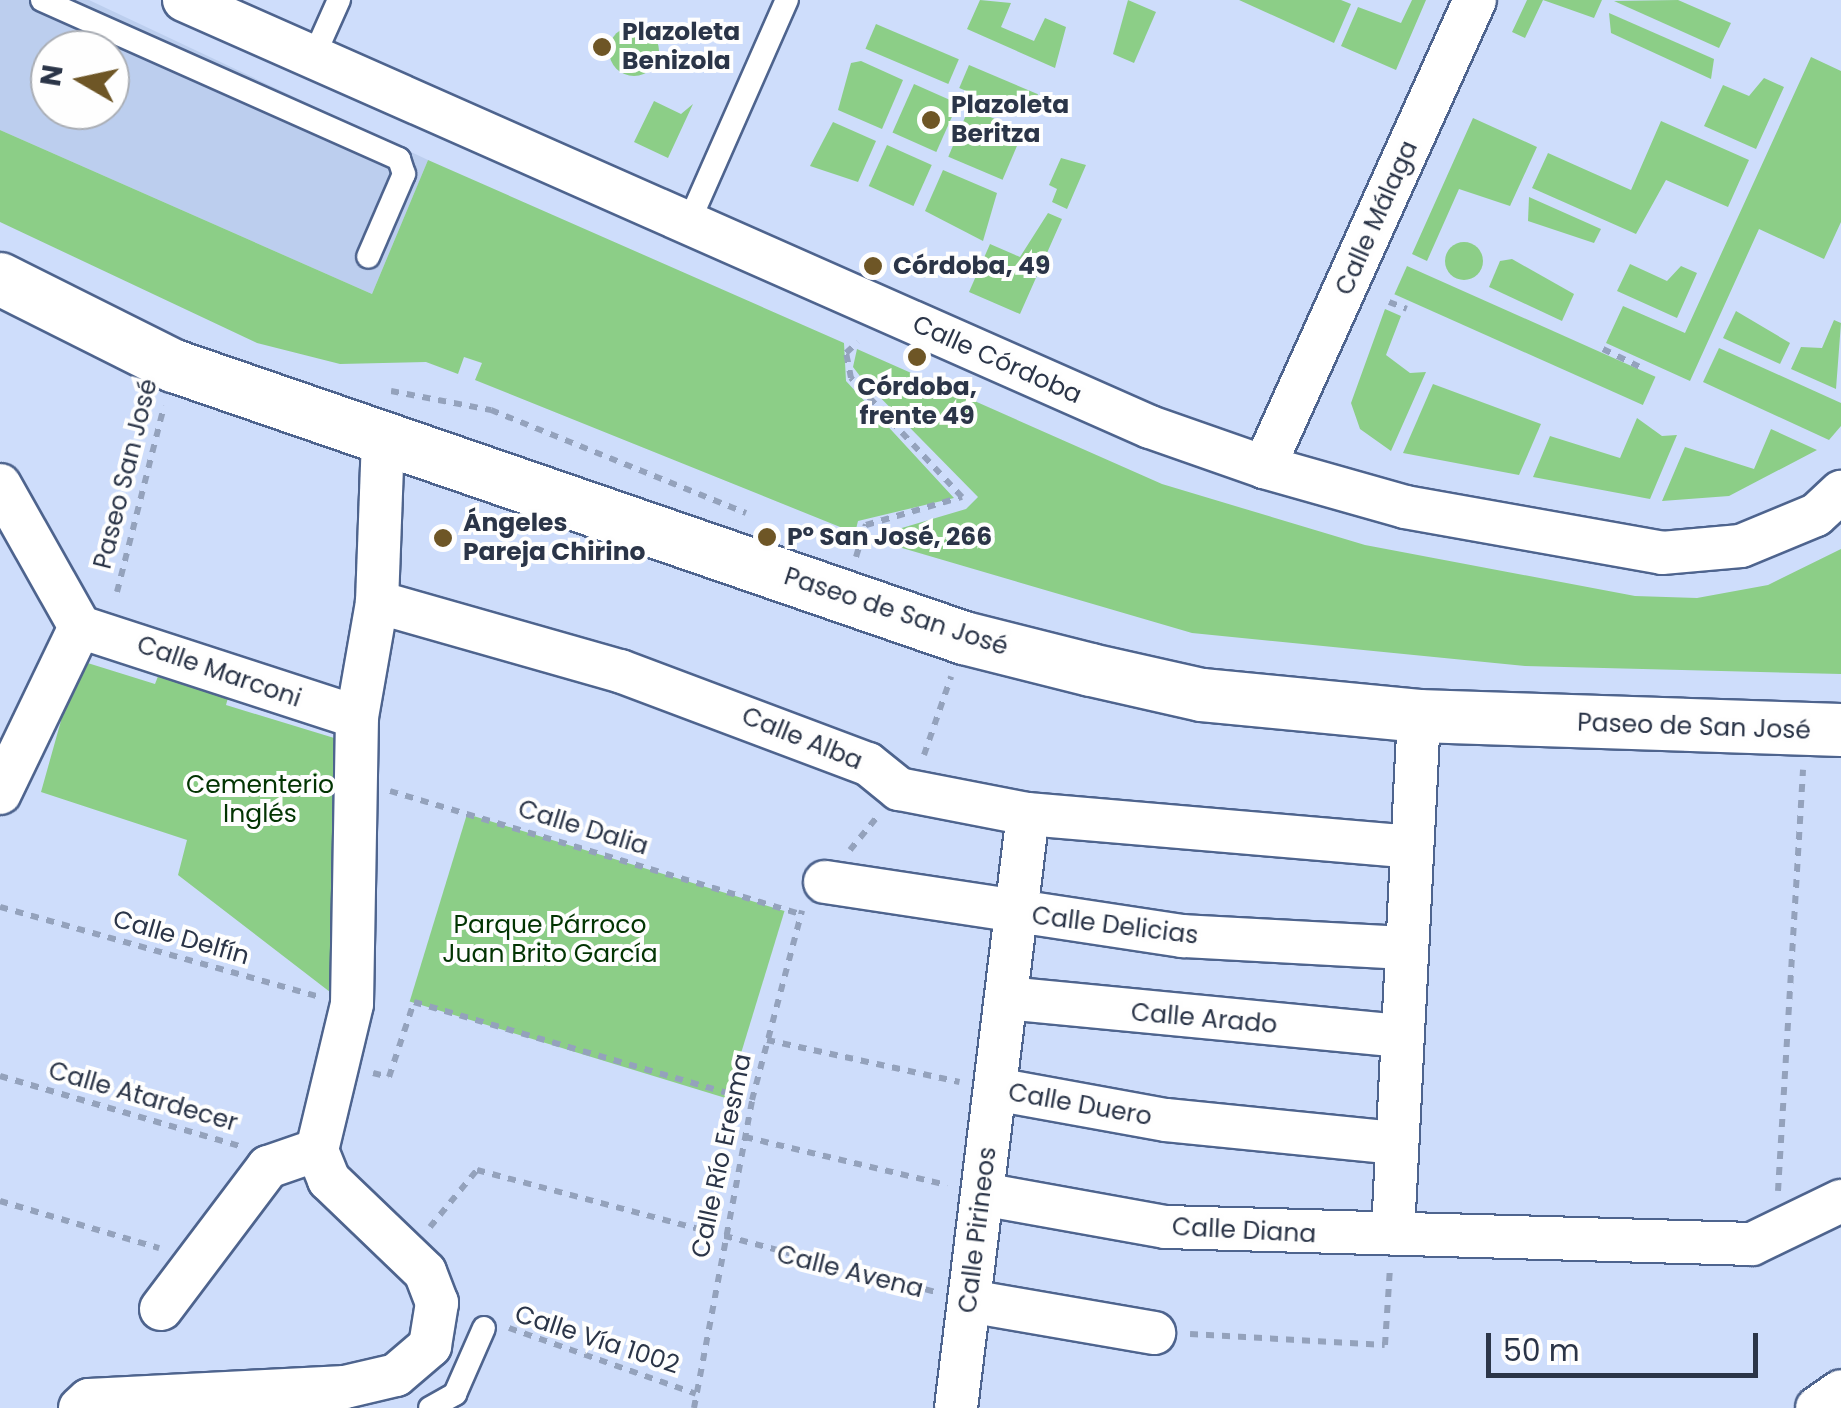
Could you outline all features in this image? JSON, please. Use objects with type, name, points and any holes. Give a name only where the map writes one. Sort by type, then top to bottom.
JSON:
[{"type":"street","name":"Calle Córdoba","points":[[184,0],[688,224],[1268,458],[1405,507],[1662,553],[1741,546],[1816,515],[1841,492]]},
{"type":"street","name":"Calle Málaga","points":[[1268,458],[1475,0]]},
{"type":"street","name":"Paseo de San José","points":[[0,280],[174,366],[382,415],[964,638],[1202,695],[1419,716],[1823,732]]},
{"type":"street","points":[[80,1408],[89,1400],[308,1399],[396,1375],[430,1346],[437,1303],[408,1255],[329,1180],[317,1150],[333,1062],[352,1004],[357,717],[377,602],[382,415]]},
{"type":"street","points":[[0,485],[80,627],[0,793]]},
{"type":"street","name":"Calle Alba","points":[[377,602],[620,671],[868,764],[898,789],[1028,814],[1412,847]]},
{"type":"street","name":"Calle Marconi","points":[[80,627],[357,717]]},
{"type":"street","points":[[1393,1232],[1419,716]]},
{"type":"street","name":"Calle Pirineos","points":[[956,1408],[1028,814]]},
{"type":"street","name":"Calle Delicias","points":[[812,898],[1016,913],[1183,936],[1407,948]]},
{"type":"street","name":"Calle Arado","points":[[1006,998],[1402,1036]]},
{"type":"street","name":"Calle Duero","points":[[995,1089],[1166,1120],[1397,1143]]},
{"type":"street","points":[[161,1310],[268,1167],[317,1150]]},
{"type":"street","name":"Calle Diana","points":[[982,1194],[1166,1228],[1764,1235]]},
{"type":"street","points":[[1764,1235],[1841,1201]]},
{"type":"street","points":[[970,1300],[1154,1332]]},
{"type":"lane","points":[[42,0],[398,159],[404,174],[368,257]]},
{"type":"lane","points":[[313,58],[339,0]]},
{"type":"lane","points":[[688,224],[787,0]]},
{"type":"lane","points":[[430,1408],[455,1394],[484,1328]]},
{"type":"path","points":[[1389,302],[1407,310]]},
{"type":"path","points":[[853,340],[851,378],[962,497],[866,525],[861,536]]},
{"type":"path","points":[[1603,349],[1644,369]]},
{"type":"path","name":"Paseo San José","points":[[117,592],[174,366]]},
{"type":"path","points":[[382,415],[491,410],[754,516]]},
{"type":"path","points":[[840,548],[874,559]]},
{"type":"path","points":[[1764,1235],[1823,732]]},
{"type":"path","name":"Calle Dalia","points":[[356,781],[812,898]]},
{"type":"path","name":"Calle Río Eresma","points":[[694,1408],[722,1241],[752,1100],[812,898]]},
{"type":"path","name":"Calle Delfín","points":[[0,907],[352,1004]]},
{"type":"path","points":[[333,1062],[389,1076],[414,1002],[752,1100]]},
{"type":"path","name":"Calle Duero","points":[[767,1040],[995,1089]]},
{"type":"path","name":"Calle Atardecer","points":[[0,1076],[247,1148],[268,1167]]},
{"type":"path","points":[[744,1137],[982,1194]]},
{"type":"path","name":"Calle Avena","points":[[408,1255],[477,1170],[722,1241],[970,1300]]},
{"type":"path","points":[[0,1200],[198,1260]]},
{"type":"path","points":[[1154,1332],[1385,1345],[1393,1232]]},
{"type":"path","name":"Calle Vía 1002","points":[[484,1328],[511,1328],[696,1394]]},
{"type":"shaded area","points":[[0,0],[89,0],[428,160],[372,294],[0,130]]},
{"type":"green space","points":[[980,0],[1011,3],[1001,27],[1034,41],[1045,18],[1066,27],[1055,68],[967,29]]},
{"type":"green space","points":[[1128,0],[1156,12],[1134,63],[1113,54]]},
{"type":"green space","points":[[1239,0],[1341,0],[1351,4],[1334,43]]},
{"type":"green space","points":[[1412,0],[1426,0],[1396,70],[1341,46],[1358,7],[1401,23]]},
{"type":"green space","points":[[1527,0],[1543,0],[1525,38],[1512,32]]},
{"type":"green space","points":[[1543,0],[1602,0],[1594,18]]},
{"type":"green space","points":[[1678,0],[1731,23],[1719,48],[1614,1]]},
{"type":"green space","points":[[1609,13],[1714,59],[1711,79],[1611,33]]},
{"type":"green space","points":[[876,24],[959,59],[948,84],[865,49]]},
{"type":"green space","points":[[634,26],[651,34],[659,51],[651,68],[634,76],[617,68],[609,51],[617,34]]},
{"type":"green space","points":[[1811,57],[1841,71],[1841,222],[1824,259],[1759,229],[1690,381],[1606,343],[1623,306],[1685,333]]},
{"type":"green space","points":[[861,61],[903,80],[882,129],[838,110],[851,63]]},
{"type":"green space","points":[[969,65],[1038,94],[1028,117],[959,88]]},
{"type":"green space","points":[[1764,78],[1784,87],[1756,149],[1704,126],[1723,85],[1749,96]]},
{"type":"green space","points":[[914,84],[958,104],[936,152],[892,132]]},
{"type":"green space","points":[[654,101],[681,114],[693,104],[668,158],[634,142]]},
{"type":"green space","points":[[969,108],[1023,131],[1003,180],[948,157]]},
{"type":"green space","points":[[1473,118],[1537,147],[1510,206],[1459,189],[1427,261],[1412,254]]},
{"type":"green space","points":[[1661,121],[1749,160],[1728,207],[1666,180],[1636,234],[1532,188],[1548,153],[1631,190]]},
{"type":"green space","points":[[833,122],[876,141],[858,182],[810,166]]},
{"type":"green space","points":[[0,130],[372,294],[428,160],[844,343],[846,381],[954,498],[858,521],[855,533],[475,380],[482,363],[464,357],[458,374],[426,362],[340,364],[257,343],[0,222]]},
{"type":"green space","points":[[887,145],[932,165],[913,206],[869,186]]},
{"type":"green space","points":[[1061,158],[1086,165],[1067,209],[1052,202],[1057,189],[1049,185]]},
{"type":"green space","points":[[943,170],[997,193],[983,241],[925,211]]},
{"type":"green space","points":[[1529,197],[1601,229],[1594,243],[1528,221]]},
{"type":"green space","points":[[1048,213],[1062,219],[1020,314],[969,292],[990,244],[1020,257]]},
{"type":"green space","points":[[1464,242],[1478,247],[1483,261],[1478,275],[1464,280],[1450,275],[1445,261],[1450,247]]},
{"type":"green space","points":[[1512,259],[1574,294],[1562,321],[1489,287],[1500,261]]},
{"type":"green space","points":[[1630,264],[1667,281],[1681,266],[1697,273],[1677,318],[1617,291]]},
{"type":"green space","points":[[1407,266],[1655,377],[1643,405],[1394,294]]},
{"type":"green space","points":[[1385,309],[1401,316],[1386,355],[1410,373],[1426,372],[1391,451],[1360,429],[1351,403]]},
{"type":"green space","points":[[1736,311],[1790,343],[1780,364],[1723,338]]},
{"type":"green space","points":[[1834,320],[1841,323],[1836,389],[1791,369],[1801,347],[1822,348]]},
{"type":"green space","points":[[1719,348],[1841,403],[1841,426],[1829,440],[1703,382]]},
{"type":"green space","points":[[857,349],[1162,484],[1365,545],[1635,596],[1697,598],[1768,585],[1841,549],[1841,674],[1525,666],[1192,633],[868,538],[966,509],[978,497],[863,380],[853,367]]},
{"type":"green space","points":[[1433,384],[1541,424],[1519,475],[1403,453]]},
{"type":"green space","points":[[1637,418],[1662,436],[1677,435],[1650,499],[1533,477],[1550,436],[1620,458]]},
{"type":"green space","points":[[1771,429],[1817,450],[1729,496],[1662,501],[1685,447],[1754,469]]},
{"type":"green space","name":"Cementerio Inglés","points":[[78,660],[155,684],[162,666],[231,687],[226,705],[344,741],[330,992],[178,875],[187,840],[41,792]]},
{"type":"green space","name":"Parque Párroco Juan Brito García","points":[[467,814],[784,911],[727,1099],[410,1001]]},
{"type":"place","name":"Plazoleta Benizola","points":[[602,47]]},
{"type":"place","name":"Plazoleta Beritza","points":[[931,120]]},
{"type":"place","name":"Córdoba, 49","points":[[873,266]]},
{"type":"place","name":"Córdoba, frente 49","points":[[917,357]]},
{"type":"place","name":"Pº San José, 266","points":[[767,537]]},
{"type":"place","name":"Ángeles Pareja Chirino","points":[[443,538]]}]
